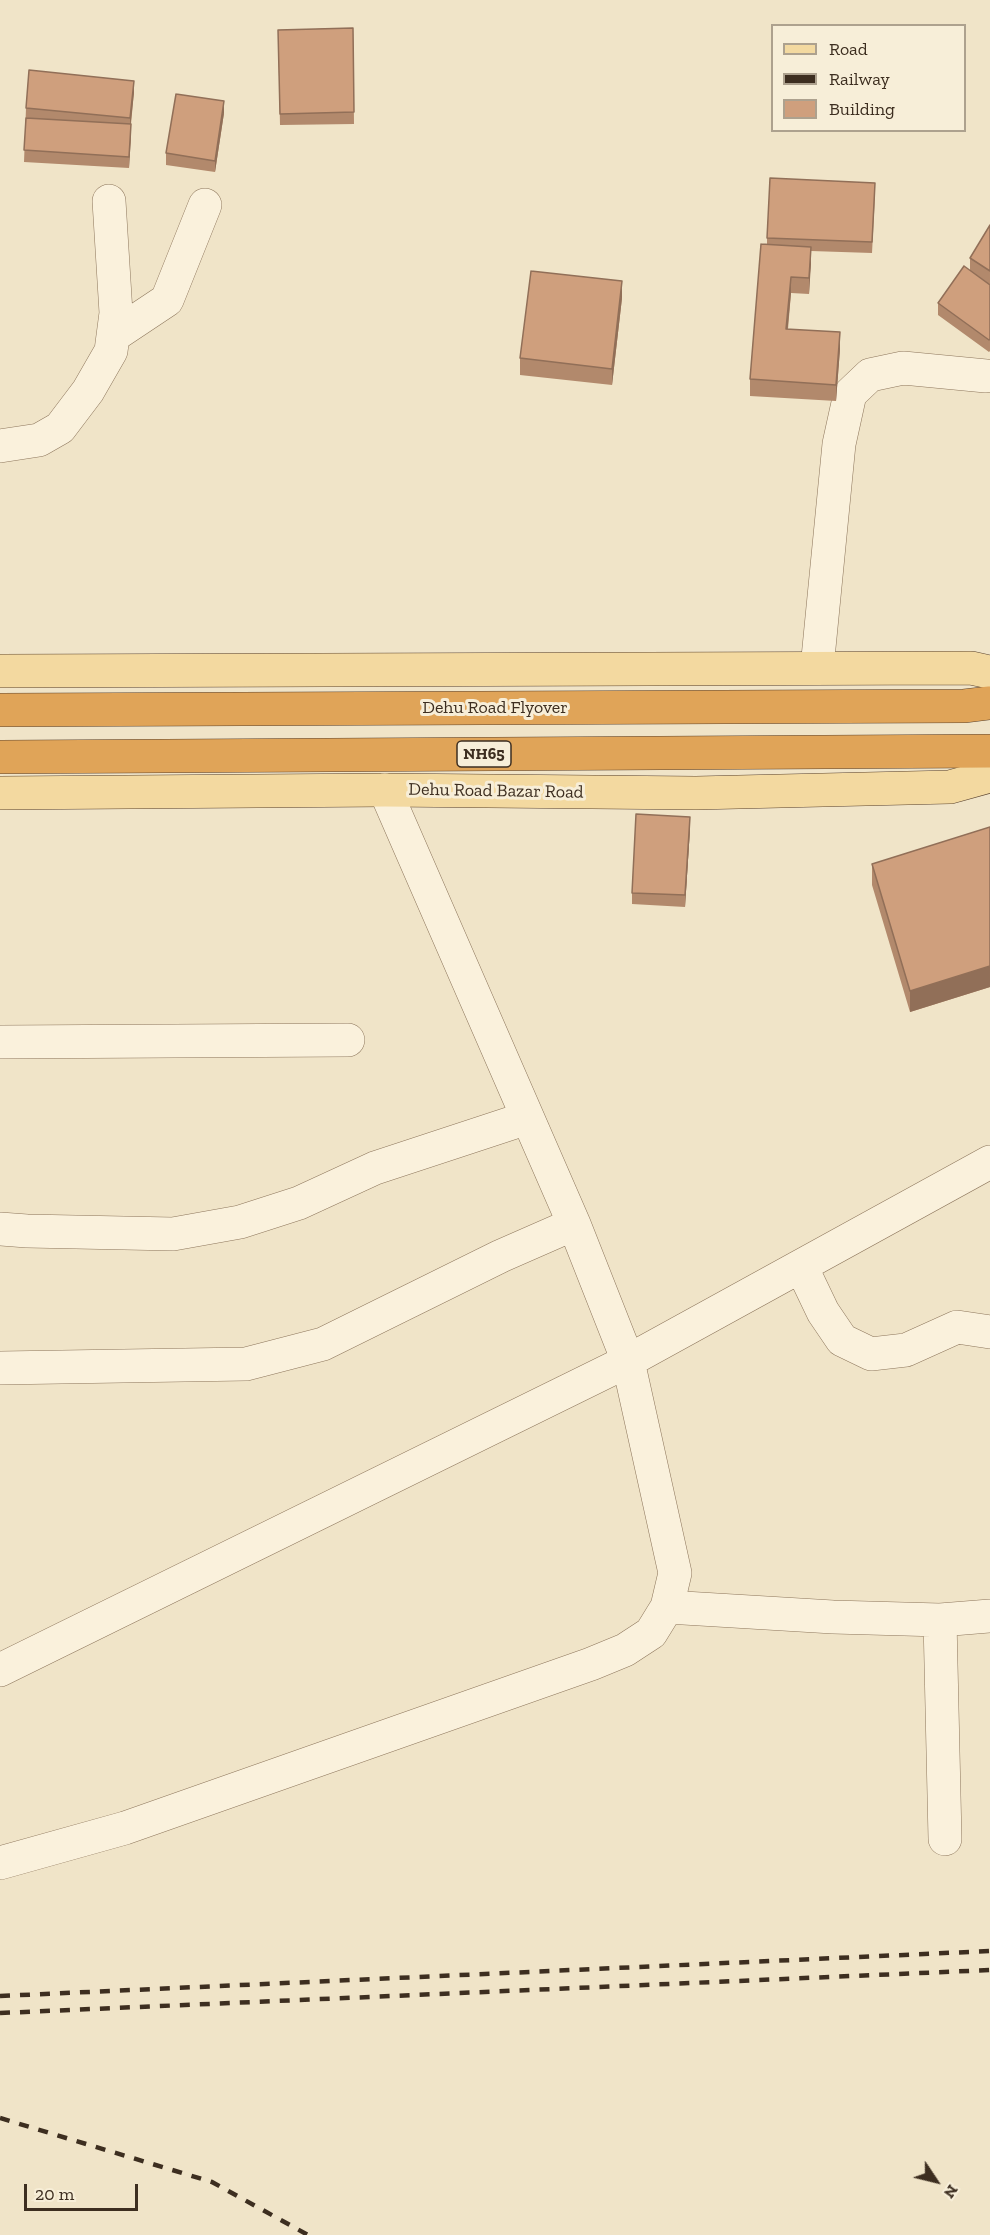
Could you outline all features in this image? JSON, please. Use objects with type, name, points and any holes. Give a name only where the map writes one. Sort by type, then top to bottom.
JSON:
[{"type":"highway","name":"Dehu Road Flyover","points":[[0,710],[977,705]]},
{"type":"highway","name":"NH65","points":[[0,757],[979,752]]},
{"type":"main road","points":[[0,671],[970,668],[990,672]]},
{"type":"main road","name":"Dehu Road Bazar Road","points":[[0,793],[385,790],[696,793],[950,787],[990,776]]},
{"type":"street","points":[[0,446],[39,440],[60,428],[88,391],[111,351],[116,313],[109,201]]},
{"type":"street","points":[[113,336],[166,300],[205,205]]},
{"type":"street","points":[[817,668],[838,444],[850,394],[870,375],[903,368],[986,376]]},
{"type":"street","points":[[0,1863],[125,1828],[591,1664],[625,1650],[651,1633],[668,1607],[675,1573],[628,1361],[574,1224],[385,790]]},
{"type":"street","points":[[0,1042],[348,1040]]},
{"type":"street","points":[[0,1229],[173,1234],[240,1222],[299,1203],[375,1168],[527,1118]]},
{"type":"street","points":[[0,1670],[628,1361],[990,1162]]},
{"type":"street","points":[[0,1368],[246,1364],[323,1344],[501,1256],[574,1224]]},
{"type":"street","points":[[801,1266],[823,1312],[842,1340],[871,1354],[906,1350],[957,1327],[990,1332]]},
{"type":"street","points":[[668,1607],[833,1617],[940,1620],[990,1616]]},
{"type":"street","points":[[940,1620],[945,1839]]},
{"type":"building","points":[[353,28],[354,112],[280,114],[278,30]]},
{"type":"building","points":[[29,70],[134,81],[130,118],[26,108]]},
{"type":"building","points":[[176,94],[224,101],[215,161],[166,153]]},
{"type":"building","points":[[26,118],[131,124],[129,157],[24,150]]},
{"type":"building","points":[[770,178],[875,183],[872,242],[767,238]]},
{"type":"building","points":[[990,225],[990,271],[970,258]]},
{"type":"building","points":[[761,244],[811,247],[809,278],[791,277],[786,329],[840,332],[836,385],[750,379]]},
{"type":"building","points":[[964,266],[990,285],[989,340],[938,303]]},
{"type":"building","points":[[531,271],[622,281],[612,369],[520,358]]},
{"type":"building","points":[[636,814],[690,817],[685,895],[632,893]]},
{"type":"building","points":[[990,827],[990,966],[910,991],[872,864]]},
{"type":"railway","points":[[0,1996],[990,1951]]},
{"type":"railway","points":[[0,2013],[990,1970]]},
{"type":"railway","points":[[0,2118],[212,2182],[308,2235]]}]
